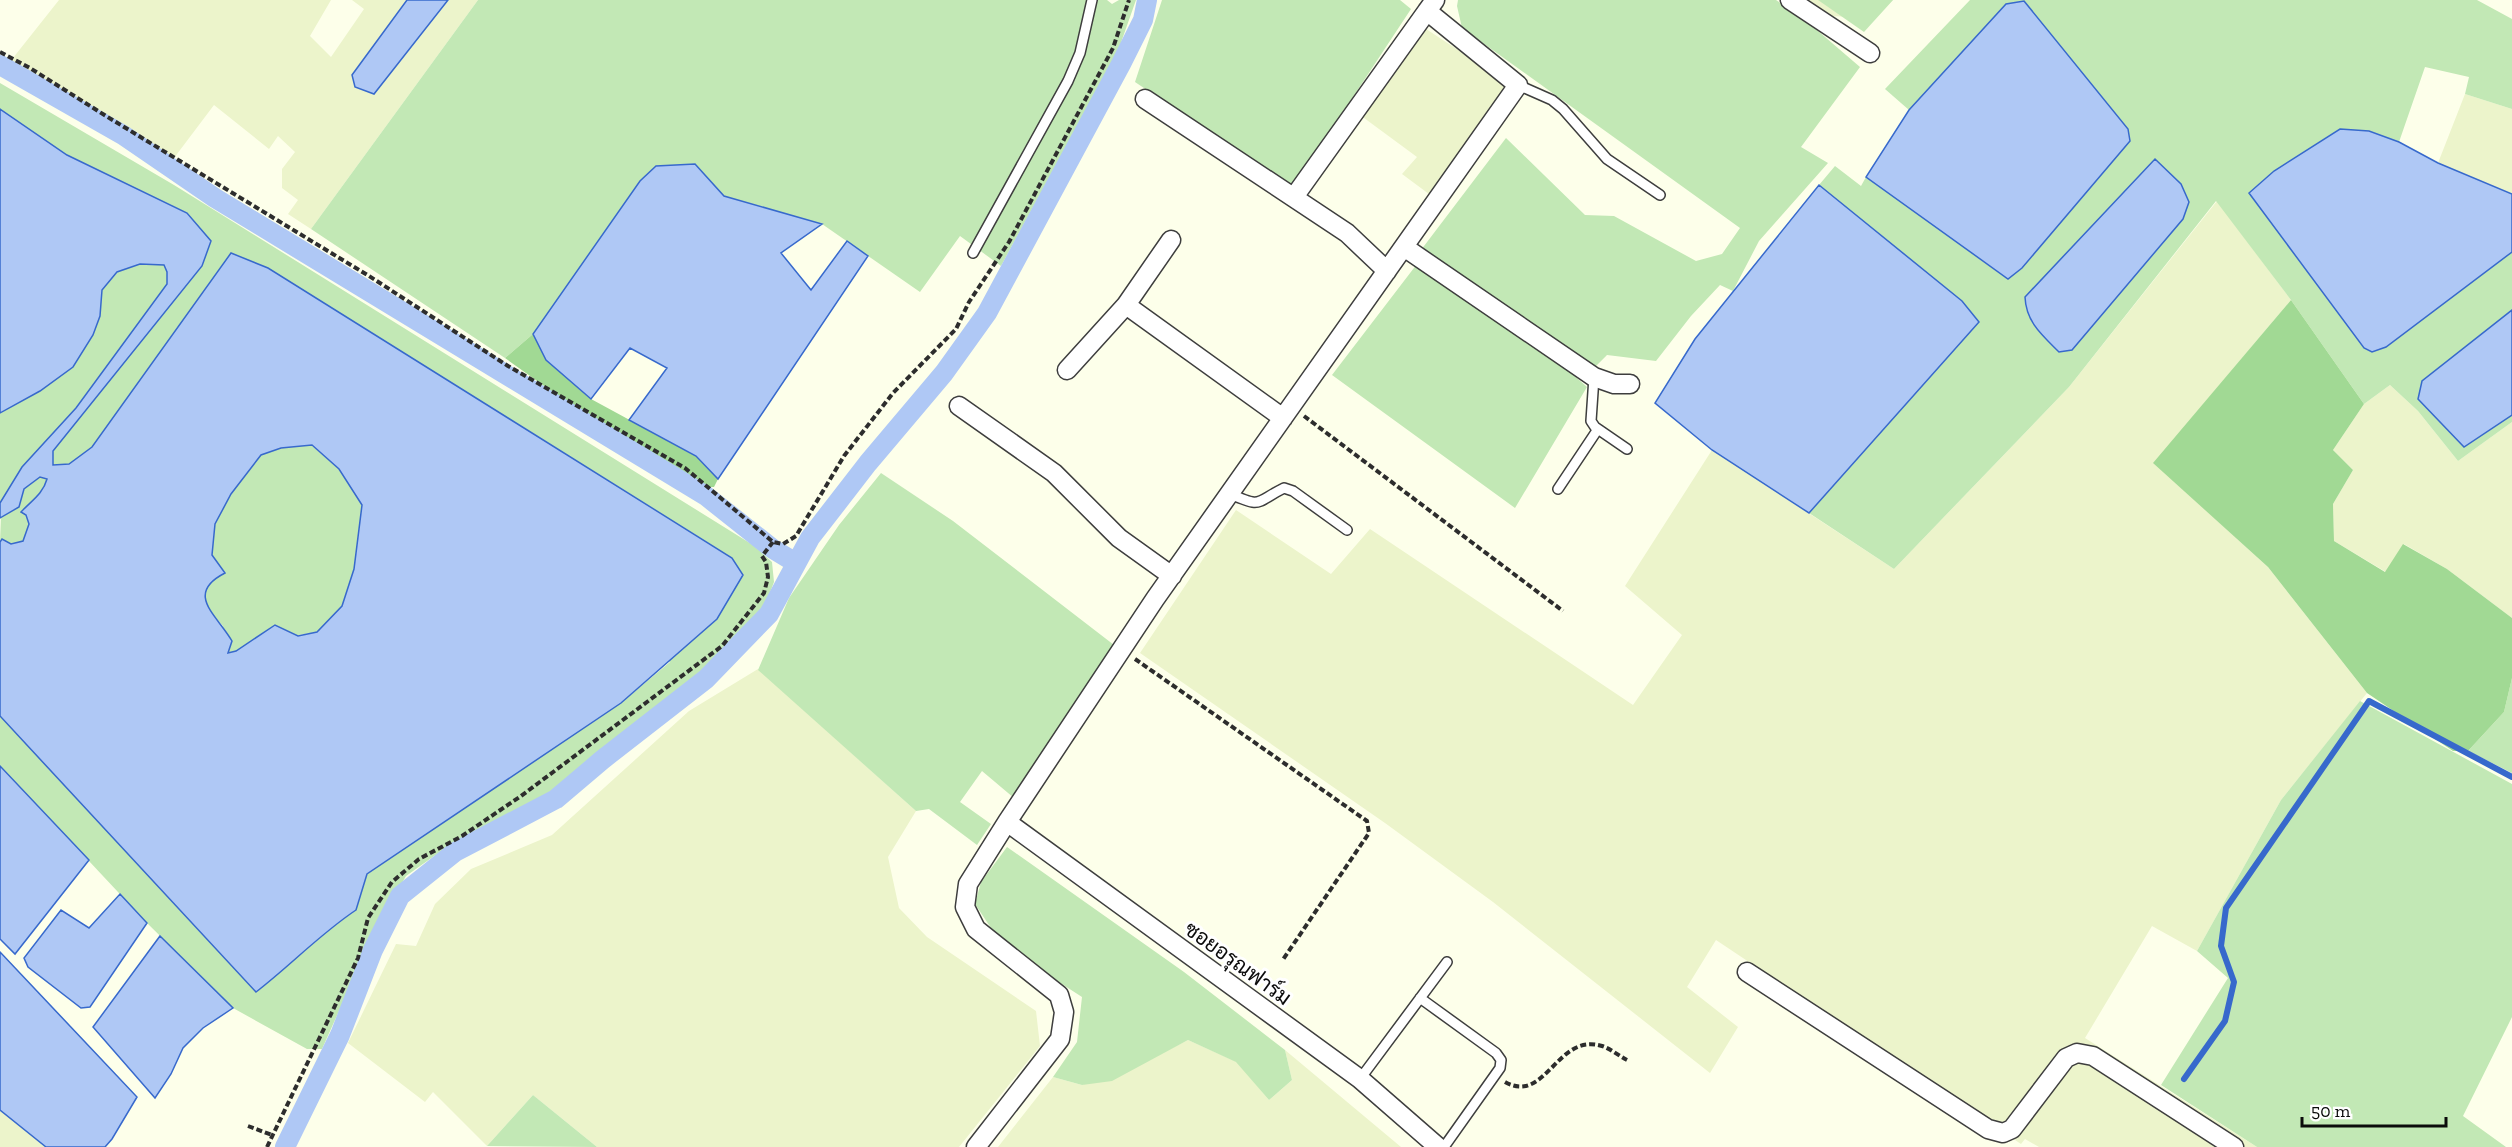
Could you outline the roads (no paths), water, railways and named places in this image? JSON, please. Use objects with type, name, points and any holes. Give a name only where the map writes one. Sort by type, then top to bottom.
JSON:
[{"type":"street","points":[[1790,0],[1870,53]]},
{"type":"street","points":[[976,1147],[1060,1039],[1064,1012],[1059,995],[976,929],[965,907],[968,884],[1172,576],[1518,86],[1431,5],[1294,197]]},
{"type":"street","points":[[1145,99],[1347,233],[1387,272]]},
{"type":"street","points":[[1067,370],[1126,305],[1171,240]]},
{"type":"street","points":[[1404,247],[1594,376],[1614,384],[1630,384]]},
{"type":"street","points":[[1126,305],[1287,412]]},
{"type":"street","points":[[959,406],[1054,473],[1119,538],[1172,576]]},
{"type":"street","name":"ซอยอรุณฟาร์ม","points":[[1007,822],[1360,1079],[1438,1147]]},
{"type":"street","points":[[1747,972],[1988,1129],[2002,1133],[2012,1129],[2066,1058],[2078,1053],[2093,1056],[2234,1147]]},
{"type":"lane","points":[[973,253],[1068,81],[1080,52],[1092,0]]},
{"type":"lane","points":[[1518,86],[1551,100],[1563,110],[1607,159],[1660,195]]},
{"type":"lane","points":[[1594,376],[1591,421],[1598,429],[1627,449]]},
{"type":"lane","points":[[1558,489],[1598,429]]},
{"type":"lane","points":[[1230,494],[1254,504],[1262,502],[1284,488],[1293,491],[1347,530]]},
{"type":"lane","points":[[1360,1079],[1447,962]]},
{"type":"lane","points":[[1420,998],[1496,1053],[1501,1060],[1500,1068],[1444,1147]]},
{"type":"water","points":[[407,0],[448,0],[374,94],[355,87],[352,75]]},
{"type":"water","points":[[2024,1],[2128,129],[2130,141],[2022,268],[2008,279],[1866,177],[1909,110],[2006,4]]},
{"type":"water","points":[[0,109],[67,155],[187,213],[211,241],[202,266],[53,451],[53,465],[69,464],[92,447],[231,253],[268,268],[732,558],[743,575],[717,619],[621,703],[367,874],[356,910],[256,992],[0,716],[0,542],[2,539],[11,544],[23,541],[29,524],[26,515],[21,512],[40,493],[47,479],[40,477],[24,489],[19,507],[0,518],[0,503],[22,467],[76,408],[167,284],[167,272],[164,265],[140,264],[117,272],[102,290],[100,316],[93,335],[73,367],[40,391],[0,413]],"holes":[[[312,445],[339,469],[362,505],[354,569],[342,606],[317,632],[298,636],[275,625],[236,651],[228,653],[232,641],[212,614],[205,597],[213,581],[225,573],[212,555],[215,524],[231,494],[261,455],[281,448]]]},
{"type":"water","points":[[2340,129],[2369,131],[2399,142],[2438,163],[2512,194],[2512,252],[2386,347],[2372,352],[2364,348],[2249,193],[2274,171]]},
{"type":"water","points":[[2155,159],[2181,184],[2189,202],[2183,219],[2072,350],[2059,352],[2032,321],[2028,314],[2025,297]]},
{"type":"water","points":[[695,164],[724,196],[822,224],[781,253],[811,290],[847,241],[868,256],[718,479],[696,456],[629,420],[667,368],[630,348],[591,399],[546,360],[533,334],[640,181],[656,166]]},
{"type":"water","points":[[1819,185],[1962,301],[1979,322],[1809,513],[1712,450],[1655,403],[1695,339]]},
{"type":"water","points":[[2512,310],[2512,415],[2464,447],[2418,399],[2422,381]]},
{"type":"water","points":[[0,766],[89,860],[15,954],[0,939]]},
{"type":"water","points":[[120,894],[147,923],[90,1007],[81,1008],[28,967],[24,958],[61,910],[89,928]]},
{"type":"water","points":[[160,936],[233,1008],[203,1028],[183,1048],[171,1074],[155,1098],[93,1027]]},
{"type":"water","points":[[0,952],[137,1097],[105,1147],[46,1147],[0,1110]]},
{"type":"waterway","points":[[285,1147],[340,1035],[373,950],[400,896],[455,852],[556,799],[706,679],[769,614],[810,538],[868,463],[944,373],[987,313],[1121,64],[1143,20],[1147,0]]},
{"type":"waterway","points":[[0,65],[123,135],[215,198],[706,496],[773,549],[796,563]]},
{"type":"waterway","points":[[2184,1079],[2225,1021],[2234,982],[2221,946],[2226,908],[2369,701],[2512,777]]}]
